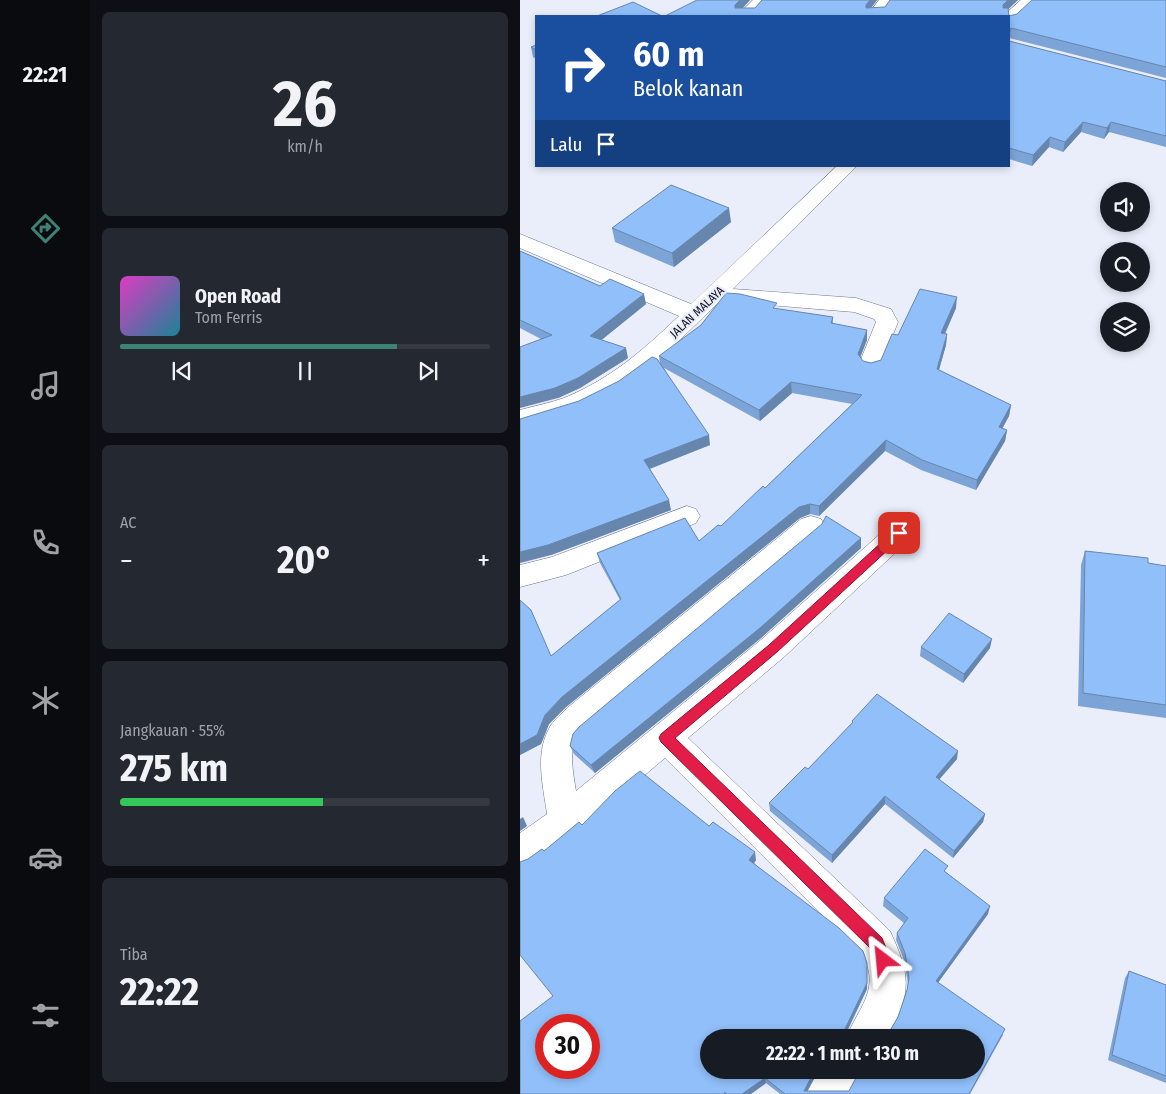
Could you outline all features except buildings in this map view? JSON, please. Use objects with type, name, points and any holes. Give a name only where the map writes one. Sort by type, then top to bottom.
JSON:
[{"type":"street","points":[[747,15],[762,0]]},
{"type":"street","points":[[876,15],[887,0]]},
{"type":"street","points":[[1010,18],[1030,0]]},
{"type":"street","name":"JALAN MALAYA","points":[[520,419],[572,404],[612,384],[645,360],[847,167]]},
{"type":"street","points":[[520,240],[694,314]]},
{"type":"street","points":[[716,294],[856,305],[870,308],[883,314],[887,322],[871,364]]},
{"type":"street","points":[[520,576],[556,567],[687,516]]},
{"type":"street","points":[[565,821],[557,758],[560,738],[578,718],[811,526]]},
{"type":"street","points":[[520,853],[565,821],[773,648],[899,533]]},
{"type":"street","points":[[666,738],[877,944],[890,981],[888,995],[870,1029]]},
{"type":"street","points":[[826,1094],[836,1079]]},
{"type":"route","points":[[883,960],[877,944],[666,738],[773,648],[899,533]]}]
